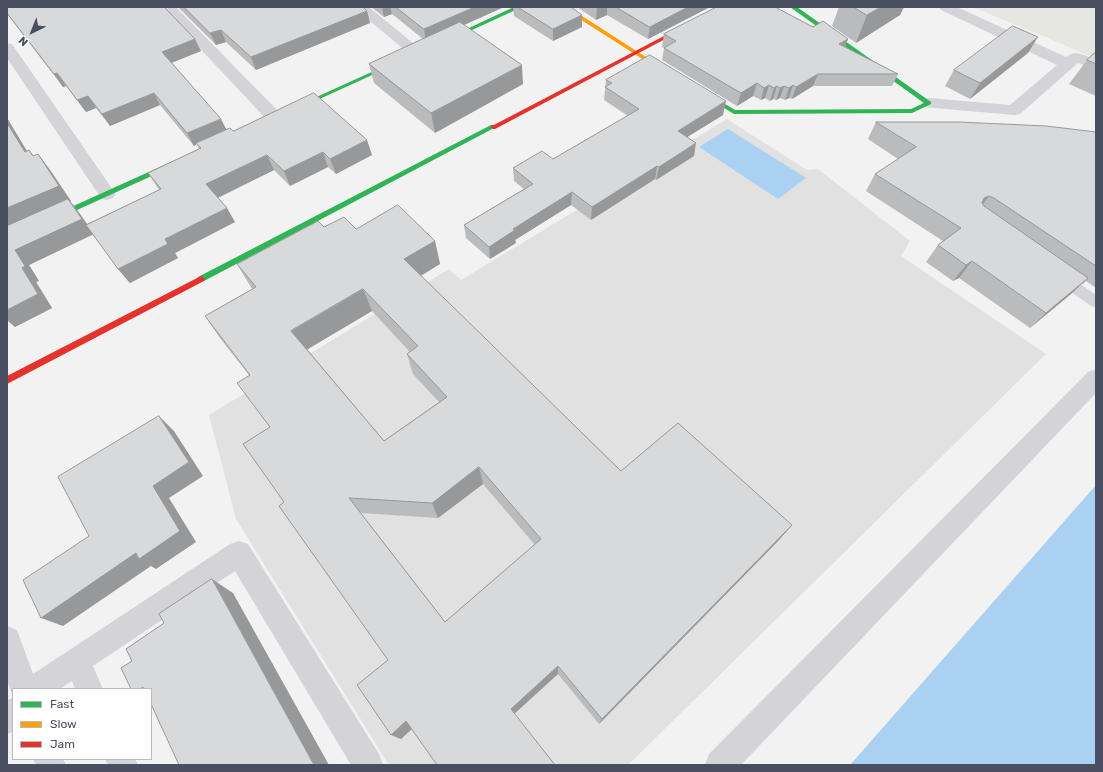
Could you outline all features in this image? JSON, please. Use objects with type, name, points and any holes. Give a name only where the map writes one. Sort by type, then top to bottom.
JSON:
[{"type":"street","points":[[168,7],[272,119],[420,52],[360,7]]},
{"type":"street","points":[[438,44],[519,7]]},
{"type":"street","points":[[564,7],[635,53],[655,64]]},
{"type":"street","points":[[7,380],[724,7]]},
{"type":"street","points":[[794,7],[929,103]]},
{"type":"street","points":[[946,7],[1068,64]]},
{"type":"street","points":[[7,47],[106,194]]},
{"type":"street","points":[[695,88],[734,112],[912,111],[929,103],[1014,110],[1076,57],[1096,66]]},
{"type":"street","points":[[7,239],[185,159]]},
{"type":"street","points":[[720,765],[1096,378]]},
{"type":"street","points":[[36,688],[239,553],[368,765]]},
{"type":"street","points":[[7,640],[24,688]]},
{"type":"street","points":[[77,661],[89,688]]},
{"type":"lane","points":[[1052,271],[1096,302]]},
{"type":"shaded area","points":[[972,7],[1096,7],[1096,59],[1048,38]]},
{"type":"shaded area","points":[[727,119],[807,170],[818,169],[910,241],[901,256],[1046,354],[628,765],[389,765],[236,519],[209,415],[449,269],[461,280]]},
{"type":"water","points":[[728,129],[806,178],[778,199],[699,147]]},
{"type":"water","points":[[1096,485],[1096,765],[850,765]]},
{"type":"building","points":[[7,7],[164,7],[195,39],[162,52],[221,119],[187,133],[154,93],[102,114],[88,96],[77,100],[57,73],[54,74],[7,13]]},
{"type":"building","points":[[184,7],[363,7],[367,11],[251,57],[221,30],[210,33]]},
{"type":"building","points":[[396,7],[475,7],[424,29]]},
{"type":"building","points":[[518,7],[571,7],[582,15],[553,29]]},
{"type":"building","points":[[616,7],[688,7],[650,27]]},
{"type":"building","points":[[717,7],[775,7],[813,27],[823,21],[848,39],[839,44],[898,74],[818,74],[796,87],[793,85],[789,88],[784,86],[780,88],[777,86],[774,88],[769,85],[764,88],[757,83],[741,93],[664,48],[676,41],[664,34]]},
{"type":"building","points":[[854,7],[881,7],[867,15]]},
{"type":"building","points":[[460,22],[522,65],[431,113],[369,64]]},
{"type":"building","points":[[1013,26],[1038,37],[980,83],[954,70]]},
{"type":"building","points":[[1096,52],[1096,64],[1087,60]]},
{"type":"building","points":[[650,55],[726,101],[678,131],[696,143],[592,207],[572,192],[513,229],[515,230],[489,247],[464,225],[533,184],[513,168],[542,151],[553,159],[639,109],[605,87],[612,83],[606,80]]},
{"type":"building","points":[[314,93],[367,140],[330,159],[323,152],[284,171],[267,155],[206,184],[227,208],[165,239],[168,244],[118,269],[86,225],[161,189],[148,173],[201,148],[196,143],[230,128],[233,131]]},
{"type":"building","points":[[876,122],[959,122],[1046,126],[1096,132],[1096,266],[994,198],[989,196],[984,198],[982,203],[984,206],[1088,278],[1046,313],[972,261],[966,265],[938,245],[961,228],[875,174],[916,147]]},
{"type":"building","points":[[7,123],[25,152],[29,150],[33,156],[38,154],[59,186],[7,208]]},
{"type":"building","points":[[68,199],[82,219],[15,250],[25,266],[22,268],[38,294],[7,310],[7,226]]},
{"type":"building","points":[[398,205],[435,241],[404,259],[621,471],[678,423],[792,525],[602,719],[558,666],[511,709],[555,765],[437,765],[406,721],[391,735],[357,685],[388,660],[279,506],[284,502],[243,444],[270,427],[237,383],[250,375],[205,316],[256,287],[237,264],[318,221],[324,227],[344,217],[356,229]],"holes":[[[363,289],[418,346],[407,354],[447,397],[384,441],[291,331]],[[479,467],[541,539],[445,622],[349,498],[432,503]]]},
{"type":"building","points":[[159,416],[189,462],[153,486],[180,531],[139,559],[136,553],[41,618],[23,580],[89,536],[58,477]]},
{"type":"building","points":[[212,579],[314,765],[179,765],[152,706],[152,688],[131,688],[121,668],[132,661],[126,649],[164,623],[159,614]]},
{"type":"traffic: fast","points":[[444,41],[519,7]]},
{"type":"traffic: fast","points":[[700,91],[734,112],[912,111],[929,103],[793,7]]},
{"type":"traffic: fast","points":[[291,110],[400,61]]},
{"type":"traffic: fast","points":[[201,279],[493,127]]},
{"type":"traffic: fast","points":[[7,239],[176,163]]},
{"type":"traffic: slow","points":[[564,7],[646,59]]},
{"type":"traffic: slow","points":[[666,37],[724,7]]},
{"type":"traffic: jam","points":[[493,127],[666,37]]},
{"type":"traffic: jam","points":[[7,380],[201,279]]}]
